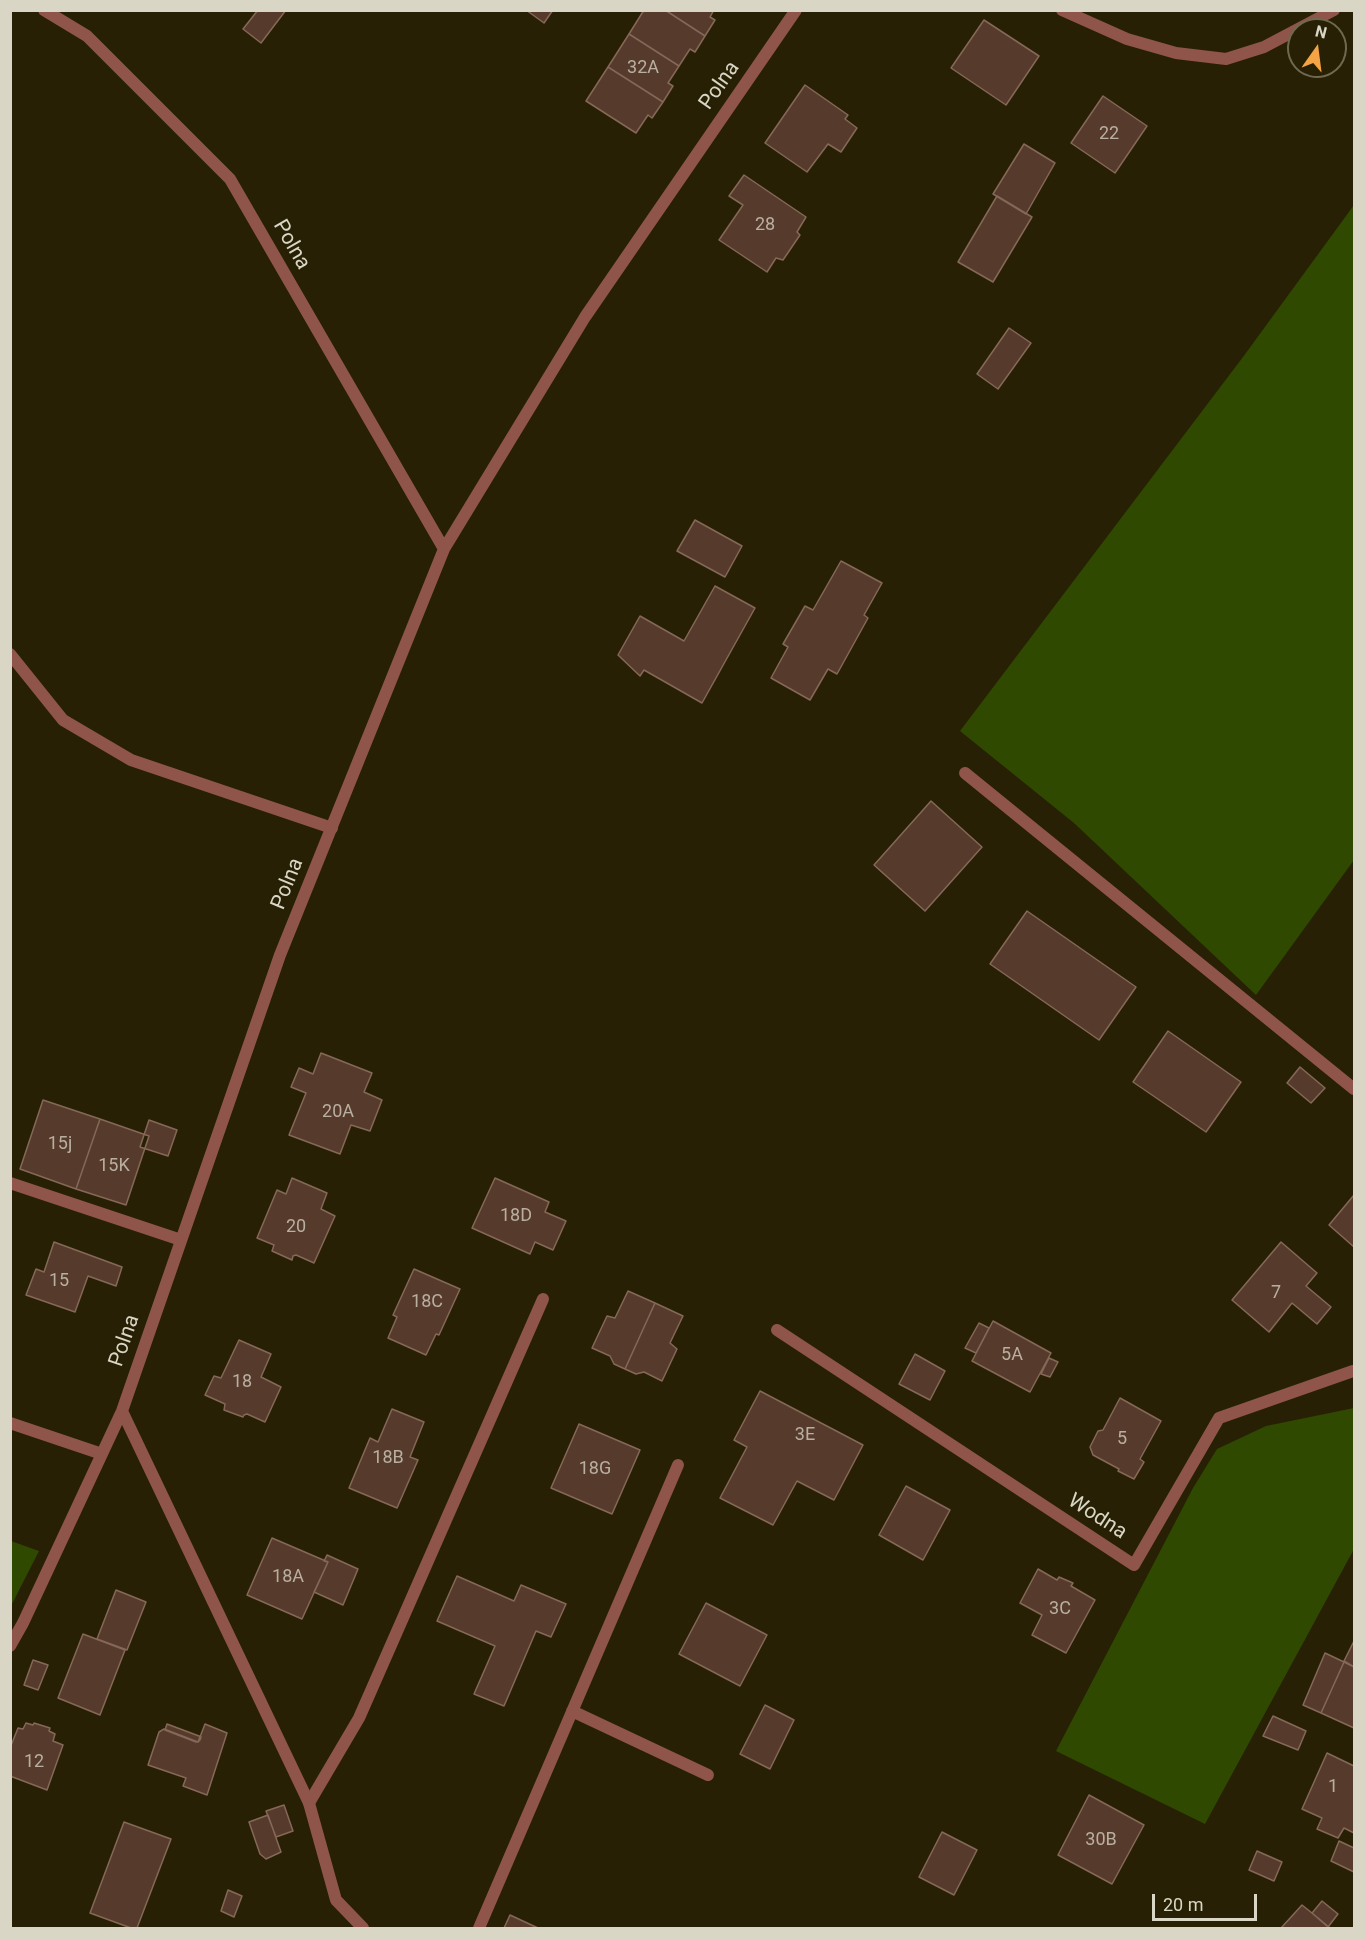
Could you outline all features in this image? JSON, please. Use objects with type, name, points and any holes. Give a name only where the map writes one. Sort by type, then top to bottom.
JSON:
[{"type":"street","name":"Polna","points":[[44,10],[87,36],[230,179],[444,549]]},
{"type":"street","name":"Polna","points":[[10,1646],[23,1623],[122,1411],[280,955],[444,549],[585,317],[796,10]]},
{"type":"street","points":[[1062,10],[1127,39],[1176,53],[1226,59],[1264,48],[1334,10]]},
{"type":"street","points":[[10,654],[63,720],[131,760],[332,828]]},
{"type":"street","points":[[965,773],[1354,1089]]},
{"type":"street","points":[[10,1184],[181,1240]]},
{"type":"street","points":[[309,1803],[359,1718],[543,1299]]},
{"type":"street","name":"Wodna","points":[[777,1330],[1134,1565],[1219,1418],[1354,1371]]},
{"type":"street","points":[[122,1411],[309,1803],[336,1900],[363,1929]]},
{"type":"street","points":[[10,1423],[102,1454]]},
{"type":"street","points":[[479,1929],[678,1465]]},
{"type":"street","points":[[572,1711],[708,1775]]},
{"type":"green space","points":[[1354,205],[1354,860],[1256,995],[1074,823],[960,731],[1243,357]]},
{"type":"green space","points":[[1354,1408],[1354,1549],[1205,1824],[1056,1751],[1193,1488],[1217,1449],[1266,1426]]},
{"type":"green space","points":[[10,1541],[39,1551],[11,1606]]},
{"type":"building","points":[[258,10],[286,10],[261,43],[243,29]]},
{"type":"building","points":[[526,10],[553,10],[544,23]]},
{"type":"building","points":[[644,10],[665,10],[705,36],[695,52],[690,49],[679,66],[629,34]]},
{"type":"building","points":[[665,10],[714,10],[710,17],[715,20],[705,36]]},
{"type":"building","points":[[984,20],[1039,56],[1006,105],[951,68]]},
{"type":"building","points":[[629,34],[679,66],[668,83],[673,86],[663,102],[608,67]]},
{"type":"building","points":[[608,67],[663,102],[652,118],[648,115],[636,133],[586,101]]},
{"type":"building","points":[[805,85],[848,115],[845,119],[857,128],[841,152],[828,144],[807,172],[765,143]]},
{"type":"building","points":[[1103,96],[1147,126],[1115,173],[1071,143]]},
{"type":"building","points":[[1024,144],[1055,163],[1026,214],[993,194]]},
{"type":"building","points":[[744,175],[806,217],[797,232],[800,235],[783,260],[776,258],[767,272],[719,240],[743,205],[729,196]]},
{"type":"building","points":[[997,196],[1032,217],[993,282],[958,262]]},
{"type":"building","points":[[1009,328],[1031,343],[998,389],[977,374]]},
{"type":"building","points":[[695,520],[742,546],[725,577],[677,551]]},
{"type":"building","points":[[841,561],[882,583],[864,615],[868,618],[837,674],[828,669],[810,700],[771,678],[788,647],[783,644],[805,606],[813,610]]},
{"type":"building","points":[[715,586],[755,608],[702,703],[644,670],[640,676],[618,655],[640,616],[684,641]]},
{"type":"building","points":[[931,801],[982,847],[925,911],[874,865]]},
{"type":"building","points":[[1027,911],[1136,987],[1099,1040],[990,964]]},
{"type":"building","points":[[1168,1031],[1241,1082],[1206,1132],[1133,1082]]},
{"type":"building","points":[[321,1053],[372,1073],[364,1092],[382,1100],[370,1131],[351,1125],[340,1154],[289,1135],[306,1093],[291,1087],[299,1068],[313,1074]]},
{"type":"building","points":[[1300,1067],[1325,1088],[1311,1103],[1287,1083]]},
{"type":"building","points":[[43,1100],[100,1119],[76,1189],[20,1169]]},
{"type":"building","points":[[100,1119],[149,1136],[126,1205],[76,1189]]},
{"type":"building","points":[[149,1120],[177,1130],[168,1156],[140,1147]]},
{"type":"building","points":[[292,1178],[327,1193],[321,1209],[335,1216],[314,1263],[296,1255],[292,1260],[272,1251],[274,1245],[257,1238],[277,1190],[286,1194]]},
{"type":"building","points":[[495,1178],[549,1202],[545,1212],[566,1221],[553,1250],[535,1242],[530,1254],[472,1228]]},
{"type":"building","points":[[1354,1195],[1354,1247],[1329,1225]]},
{"type":"building","points":[[54,1242],[122,1267],[116,1286],[88,1276],[75,1312],[26,1295],[36,1269],[44,1272]]},
{"type":"building","points":[[1281,1242],[1317,1273],[1306,1286],[1331,1307],[1317,1324],[1292,1303],[1269,1332],[1232,1300]]},
{"type":"building","points":[[414,1269],[460,1289],[439,1335],[436,1334],[426,1355],[388,1338],[397,1317],[393,1315]]},
{"type":"building","points":[[628,1291],[655,1303],[625,1369],[614,1364],[610,1356],[592,1348],[607,1316],[615,1318]]},
{"type":"building","points":[[655,1303],[683,1316],[670,1343],[677,1349],[662,1381],[644,1372],[636,1374],[625,1369]]},
{"type":"building","points":[[993,1321],[1051,1353],[1030,1392],[972,1361]]},
{"type":"building","points":[[979,1323],[989,1328],[976,1353],[965,1348]]},
{"type":"building","points":[[239,1340],[271,1354],[261,1377],[281,1387],[265,1422],[247,1414],[243,1417],[224,1410],[225,1404],[205,1395],[214,1376],[221,1378]]},
{"type":"building","points":[[915,1354],[945,1371],[930,1400],[899,1384]]},
{"type":"building","points":[[1049,1358],[1058,1362],[1050,1377],[1041,1374]]},
{"type":"building","points":[[760,1391],[863,1445],[834,1500],[797,1481],[773,1525],[720,1498],[747,1447],[734,1440]]},
{"type":"building","points":[[1120,1398],[1161,1421],[1140,1459],[1144,1462],[1134,1479],[1093,1455],[1090,1447],[1098,1431],[1103,1430]]},
{"type":"building","points":[[392,1409],[424,1422],[410,1457],[418,1460],[397,1508],[349,1488],[370,1438],[378,1442]]},
{"type":"building","points":[[579,1424],[640,1450],[612,1514],[551,1488]]},
{"type":"building","points":[[906,1486],[950,1510],[923,1560],[879,1535]]},
{"type":"building","points":[[272,1538],[328,1562],[302,1619],[247,1595]]},
{"type":"building","points":[[327,1555],[358,1569],[343,1605],[314,1592],[328,1562],[324,1561]]},
{"type":"building","points":[[1038,1569],[1057,1580],[1059,1577],[1073,1583],[1071,1586],[1095,1600],[1066,1653],[1032,1635],[1042,1615],[1020,1603]]},
{"type":"building","points":[[457,1576],[514,1601],[521,1585],[566,1604],[551,1637],[536,1631],[504,1706],[474,1694],[495,1646],[437,1621]]},
{"type":"building","points":[[116,1590],[146,1602],[127,1650],[97,1639]]},
{"type":"building","points":[[706,1603],[767,1635],[740,1686],[679,1654]]},
{"type":"building","points":[[83,1634],[125,1650],[100,1715],[58,1698]]},
{"type":"building","points":[[1354,1641],[1354,1667],[1344,1661]]},
{"type":"building","points":[[1325,1653],[1344,1662],[1321,1713],[1303,1705]]},
{"type":"building","points":[[33,1660],[48,1665],[38,1690],[24,1685]]},
{"type":"building","points":[[1344,1662],[1354,1667],[1354,1728],[1321,1713]]},
{"type":"building","points":[[765,1705],[794,1720],[770,1769],[740,1754]]},
{"type":"building","points":[[1273,1716],[1306,1731],[1298,1750],[1263,1736]]},
{"type":"building","points":[[26,1723],[50,1728],[49,1731],[55,1734],[53,1741],[63,1745],[47,1790],[10,1776],[10,1748],[18,1728],[23,1729]]},
{"type":"building","points":[[167,1724],[199,1736],[200,1740],[196,1742],[165,1730]]},
{"type":"building","points":[[205,1724],[227,1733],[207,1795],[183,1786],[186,1778],[148,1765],[159,1732],[164,1729],[198,1742]]},
{"type":"building","points":[[1327,1753],[1354,1766],[1354,1833],[1344,1828],[1338,1838],[1317,1829],[1322,1818],[1302,1809]]},
{"type":"building","points":[[1089,1795],[1144,1825],[1112,1884],[1058,1855]]},
{"type":"building","points":[[284,1805],[293,1831],[276,1837],[266,1811]]},
{"type":"building","points":[[268,1815],[281,1852],[266,1859],[260,1854],[249,1822]]},
{"type":"building","points":[[124,1822],[171,1839],[137,1928],[131,1928],[90,1913]]},
{"type":"building","points":[[942,1832],[977,1850],[954,1895],[919,1877]]},
{"type":"building","points":[[1339,1841],[1354,1848],[1354,1872],[1331,1861]]},
{"type":"building","points":[[1257,1851],[1282,1862],[1274,1881],[1249,1870]]},
{"type":"building","points":[[228,1890],[242,1896],[234,1917],[221,1911]]},
{"type":"building","points":[[1322,1901],[1338,1914],[1328,1927],[1312,1913]]},
{"type":"building","points":[[1302,1905],[1312,1913],[1330,1928],[1281,1928]]},
{"type":"building","points":[[510,1915],[538,1928],[504,1928]]}]
